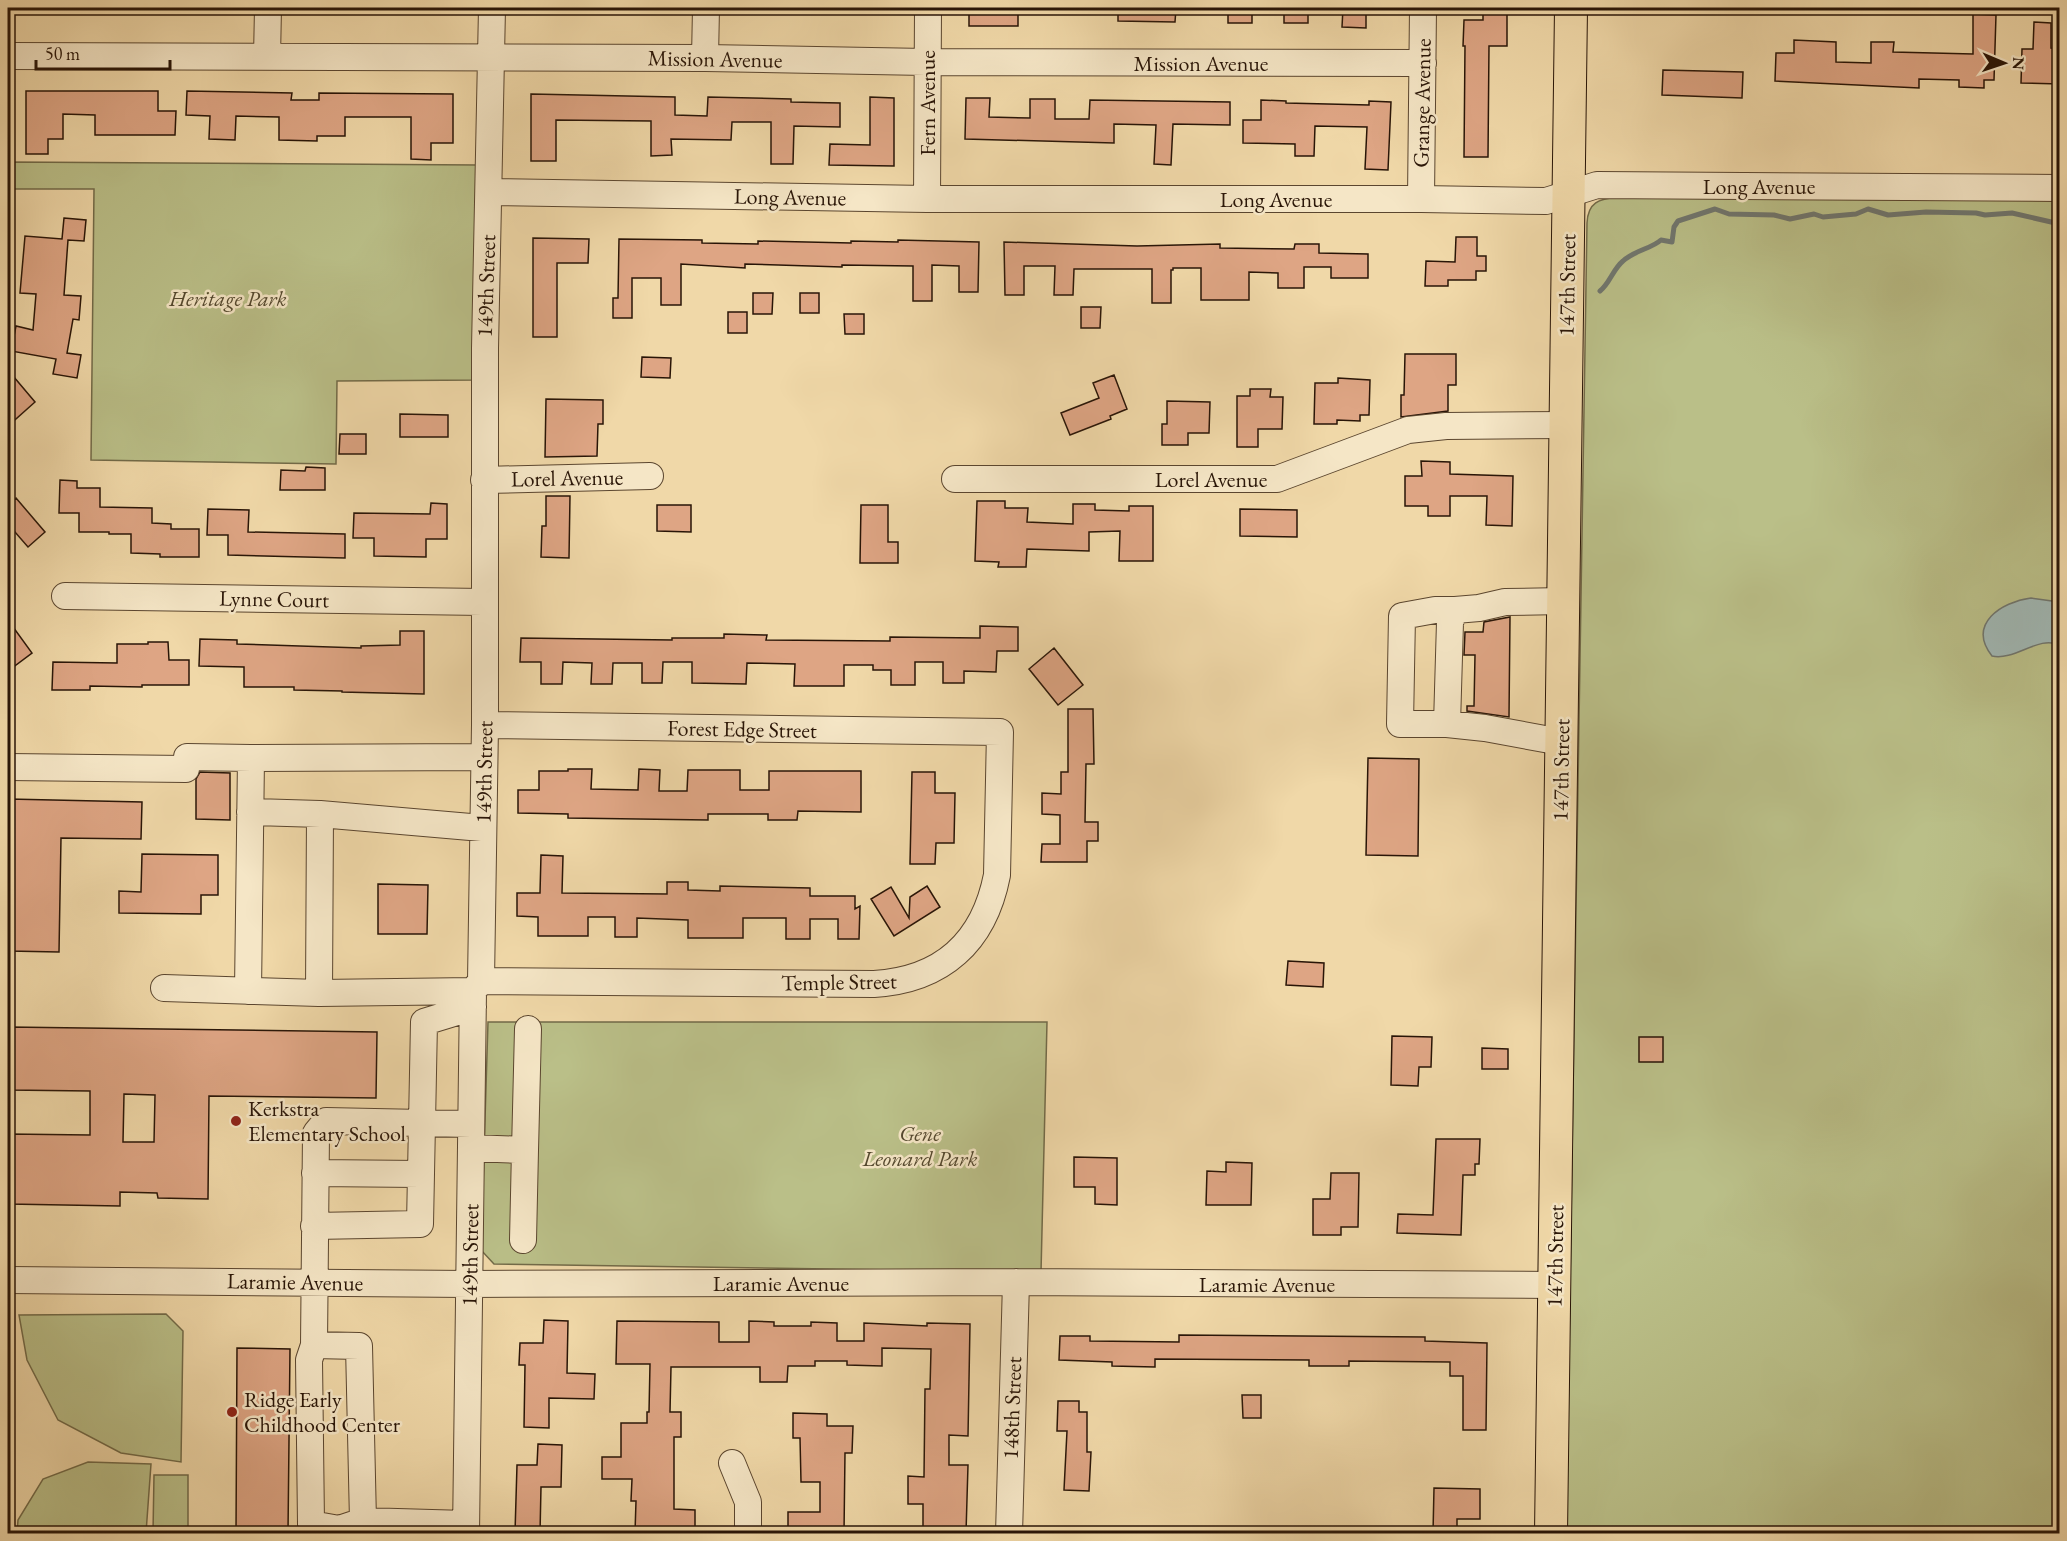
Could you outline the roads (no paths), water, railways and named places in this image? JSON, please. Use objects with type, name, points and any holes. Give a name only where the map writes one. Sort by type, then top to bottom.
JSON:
[{"type":"main road","name":"147th Street","points":[[1551,1533],[1571,8]]},
{"type":"street","points":[[267,57],[268,8]]},
{"type":"street","name":"149th Street","points":[[466,1529],[471,1136],[485,725],[484,348],[492,8]]},
{"type":"street","points":[[705,58],[706,8]]},
{"type":"street","name":"Fern Avenue","points":[[927,199],[928,8]]},
{"type":"street","name":"Grange Avenue","points":[[1421,199],[1423,8]]},
{"type":"street","name":"Mission Avenue","points":[[8,56],[1423,63]]},
{"type":"street","name":"Long Avenue","points":[[489,192],[927,199],[1546,201],[1597,185],[2060,188]]},
{"type":"street","name":"Lorel Avenue","points":[[955,479],[1277,479],[1408,430],[1446,426],[1566,425]]},
{"type":"street","name":"Lorel Avenue","points":[[484,480],[650,477]]},
{"type":"street","name":"Lynne Court","points":[[65,596],[483,602]]},
{"type":"street","points":[[1561,742],[1485,728],[1447,724],[1400,724],[1402,615],[1435,610],[1479,608],[1505,602],[1563,601]]},
{"type":"street","points":[[1447,724],[1450,622],[1455,610]]},
{"type":"street","name":"Forest Edge Street","points":[[485,725],[1000,732]]},
{"type":"street","name":"Temple Street","points":[[164,988],[319,993],[476,993],[874,984],[896,983],[914,978],[938,967],[955,955],[986,915],[994,893],[997,875],[1000,732]]},
{"type":"street","points":[[8,767],[186,769],[187,758],[484,757]]},
{"type":"street","points":[[248,991],[251,758]]},
{"type":"street","points":[[250,812],[320,814],[482,828]]},
{"type":"street","points":[[319,993],[320,814]]},
{"type":"street","points":[[314,1226],[420,1224],[424,1022],[476,993]]},
{"type":"street","points":[[523,1240],[528,1029]]},
{"type":"street","points":[[466,1529],[363,1521],[339,1529],[311,1524],[309,1360],[314,1345],[316,1133],[326,1121],[421,1122],[525,1150]]},
{"type":"street","points":[[315,1173],[420,1174]]},
{"type":"street","name":"Laramie Avenue","points":[[8,1280],[469,1284],[1016,1282],[1555,1285]]},
{"type":"street","name":"148th Street","points":[[1009,1533],[1016,1282]]},
{"type":"street","points":[[314,1345],[359,1346],[363,1521]]},
{"type":"street","points":[[732,1463],[748,1502],[748,1533]]},
{"type":"water","points":[[2031,598],[2059,602],[2059,645],[2043,643],[2009,655],[1992,656],[1985,644],[1983,634],[1985,625],[1991,616],[2009,604]]},
{"type":"waterway","points":[[1600,291],[1628,257],[1661,240],[1672,242],[1674,227],[1678,221],[1715,209],[1729,214],[1774,215],[1790,219],[1814,214],[1823,217],[1856,214],[1868,209],[1888,215],[1926,212],[1985,215],[2012,213],[2060,224]]},
{"type":"place","name":"Kerkstra Elementary School","points":[[236,1121]]},
{"type":"place","name":"Ridge Early Childhood Center","points":[[232,1412]]},
{"type":"park label","name":"Heritage Park","points":[[228,298]]},
{"type":"park label","name":"Gene Leonard Park","points":[[920,1146]]}]
